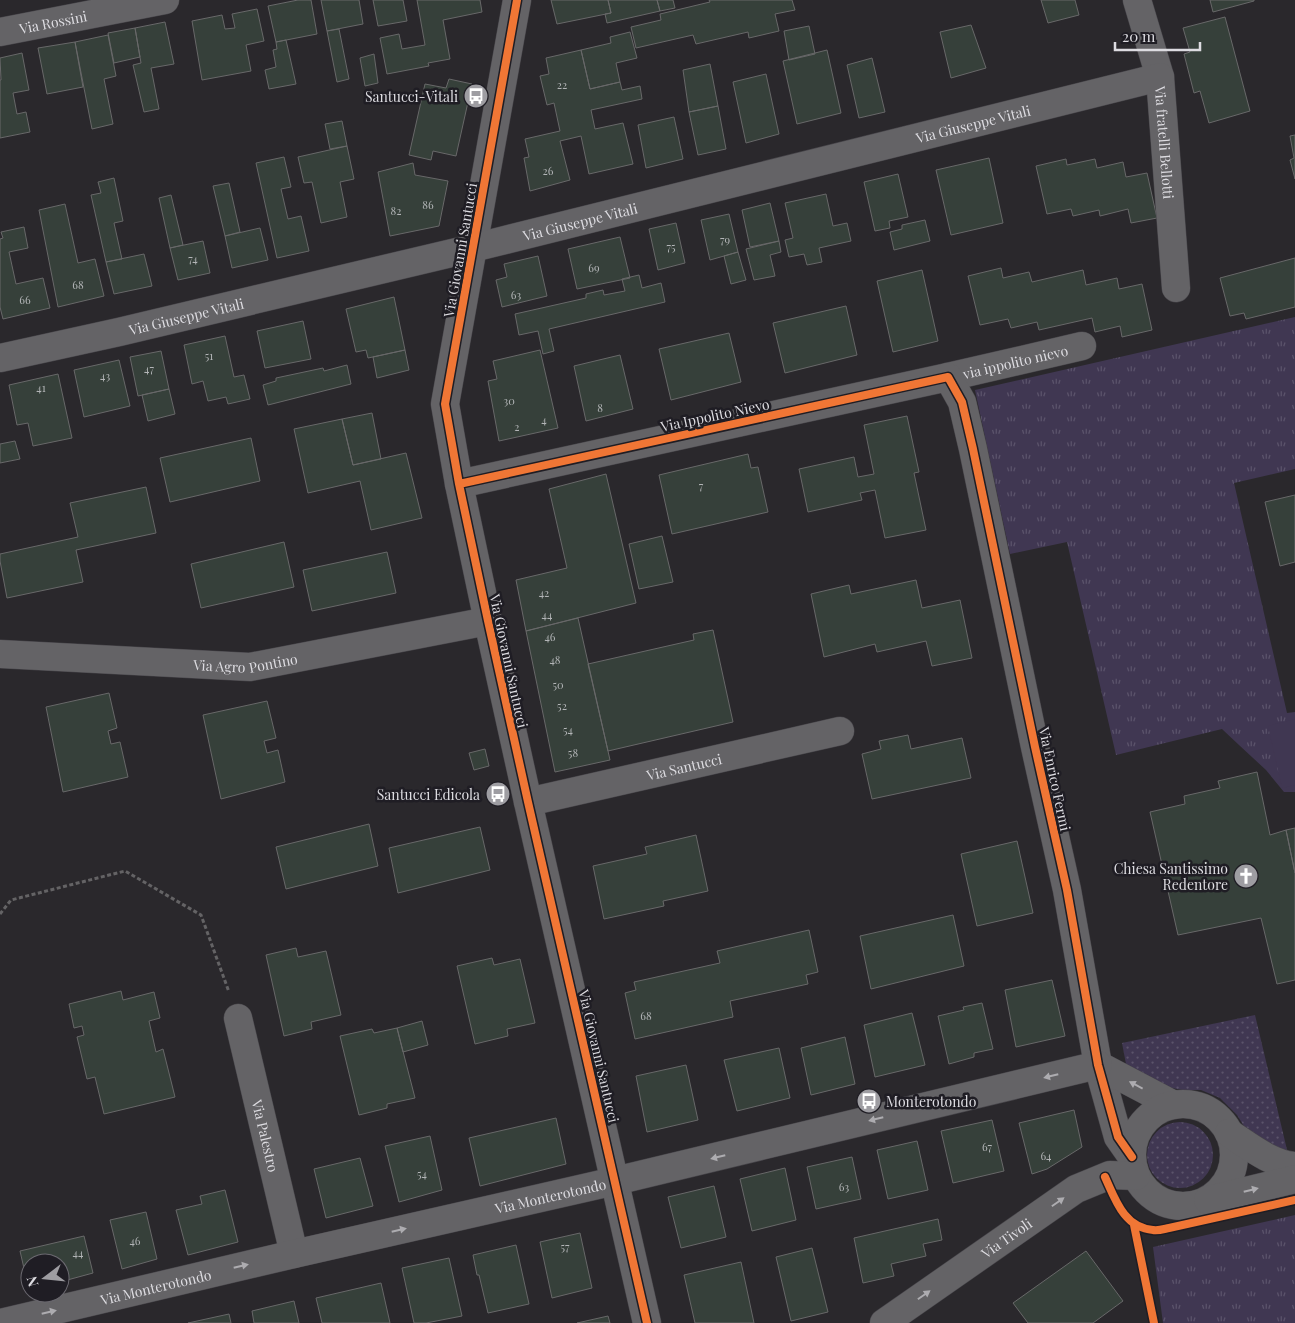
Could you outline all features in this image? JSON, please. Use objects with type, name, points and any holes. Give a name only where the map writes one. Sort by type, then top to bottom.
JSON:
[{"type":"street","name":"Via Rossini","points":[[0,32],[165,0]]},
{"type":"street","name":"Via Giovanni Santucci","points":[[516,0],[445,404],[459,484],[488,621],[647,1323]]},
{"type":"street","name":"Via fratelli Bellotti","points":[[1137,0],[1160,77],[1176,288]]},
{"type":"street","name":"Via Giuseppe Vitali","points":[[0,358],[120,332],[473,248],[1160,77]]},
{"type":"street","name":"via ippolito nievo","points":[[948,377],[1082,346]]},
{"type":"street","name":"Via Ippolito Nievo","points":[[459,484],[948,377],[962,402]]},
{"type":"street","name":"Via Enrico Fermi","points":[[962,402],[1067,890],[1098,1065],[1118,1137],[1134,1166]]},
{"type":"street","name":"Via Agro Pontino","points":[[0,654],[250,667],[488,621]]},
{"type":"street","name":"Via Santucci","points":[[528,802],[840,731]]},
{"type":"street","name":"Via Palestro","points":[[238,1018],[294,1254]]},
{"type":"street","points":[[1098,1065],[1174,1105]]},
{"type":"street","name":"Via Monterotondo","points":[[1,1323],[615,1181],[1098,1065]]},
{"type":"street","points":[[1295,1166],[1289,1166],[1269,1158],[1229,1133],[1219,1120],[1206,1110],[1190,1105],[1174,1105],[1160,1109],[1148,1118],[1139,1129],[1133,1142],[1134,1166],[1143,1188],[1153,1198],[1166,1204],[1180,1207],[1194,1205],[1295,1179]]},
{"type":"street","points":[[1208,1200],[1220,1191],[1229,1178],[1233,1163],[1233,1148],[1229,1133]]},
{"type":"street","name":"Via Tivoli","points":[[884,1323],[1076,1189],[1134,1166]]},
{"type":"path","points":[[0,914],[11,900],[126,871],[201,915],[238,1018]]},
{"type":"green space","points":[[1295,317],[1295,469],[1234,483],[1287,713],[1295,712],[1295,792],[1284,792],[1266,770],[1222,729],[1116,755],[1067,542],[1010,554],[975,390]]},
{"type":"green space","points":[[1295,719],[1295,785],[1282,788],[1268,726]]},
{"type":"green space","points":[[1255,1015],[1288,1154],[1251,1137],[1237,1115],[1220,1098],[1201,1090],[1182,1090],[1162,1086],[1126,1064],[1122,1043]]},
{"type":"green space","points":[[1180,1122],[1192,1125],[1203,1132],[1210,1143],[1213,1155],[1210,1167],[1203,1178],[1192,1185],[1180,1188],[1168,1185],[1157,1178],[1150,1167],[1147,1155],[1150,1143],[1157,1132],[1168,1125]]},
{"type":"green space","points":[[1295,1215],[1295,1323],[1163,1323],[1153,1247]]},
{"type":"building","points":[[298,0],[311,0],[317,34],[276,42],[268,6]]},
{"type":"building","points":[[321,0],[359,0],[363,24],[327,31]]},
{"type":"building","points":[[373,0],[403,0],[407,21],[378,26]]},
{"type":"building","points":[[417,0],[480,0],[482,12],[443,20],[450,59],[428,63],[429,66],[387,74],[380,38],[399,34],[402,49],[425,45]]},
{"type":"building","points":[[551,0],[608,0],[611,13],[557,24]]},
{"type":"building","points":[[608,0],[657,0],[660,11],[607,23],[605,14],[611,13]]},
{"type":"building","points":[[657,0],[673,0],[675,8],[660,11]]},
{"type":"building","points":[[709,0],[792,0],[795,10],[775,14],[779,31],[749,38],[748,32],[696,44],[693,35],[636,48],[631,27],[661,20],[660,14],[710,2]]},
{"type":"building","points":[[1041,0],[1075,0],[1079,15],[1048,23]]},
{"type":"building","points":[[1210,0],[1254,0],[1254,1],[1213,12]]},
{"type":"building","points":[[257,9],[264,41],[246,45],[251,71],[202,80],[192,21],[222,15],[225,29],[235,28],[232,14]]},
{"type":"building","points":[[1225,17],[1250,111],[1209,123],[1200,91],[1194,93],[1184,54],[1190,52],[1183,28]]},
{"type":"building","points":[[165,22],[174,64],[151,68],[159,109],[144,112],[133,65],[141,63],[135,28]]},
{"type":"building","points":[[971,25],[986,68],[951,78],[940,32]]},
{"type":"building","points":[[809,26],[815,54],[789,60],[784,31]]},
{"type":"building","points":[[135,28],[140,57],[114,63],[108,33]]},
{"type":"building","points":[[339,29],[349,79],[337,82],[327,31]]},
{"type":"building","points":[[630,32],[637,58],[616,63],[620,82],[590,89],[581,50],[611,43],[610,37]]},
{"type":"building","points":[[108,35],[116,76],[104,79],[113,124],[92,129],[75,42]]},
{"type":"building","points":[[286,40],[296,84],[269,89],[265,70],[276,67],[273,50],[277,49],[276,42]]},
{"type":"building","points":[[75,42],[83,87],[47,94],[38,48]]},
{"type":"building","points":[[581,50],[590,89],[620,82],[622,90],[640,86],[642,99],[591,110],[595,129],[623,123],[633,164],[589,174],[581,136],[560,141],[570,180],[530,191],[524,158],[529,157],[525,139],[560,131],[554,103],[547,105],[540,76],[549,74],[546,58]]},
{"type":"building","points":[[827,50],[841,113],[797,124],[783,61]]},
{"type":"building","points":[[22,53],[29,90],[13,93],[17,114],[26,112],[30,132],[0,138],[0,58]]},
{"type":"building","points":[[374,54],[378,83],[365,86],[360,58]]},
{"type":"building","points":[[872,58],[885,112],[859,118],[847,65]]},
{"type":"building","points":[[710,64],[718,106],[689,112],[683,70]]},
{"type":"building","points":[[766,74],[779,134],[746,143],[733,82]]},
{"type":"building","points":[[449,79],[472,84],[456,156],[433,151],[431,160],[409,155],[425,84],[446,88]]},
{"type":"building","points":[[718,106],[726,149],[698,155],[689,112]]},
{"type":"building","points":[[674,117],[683,159],[646,168],[638,125]]},
{"type":"building","points":[[342,121],[347,146],[330,149],[325,124]]},
{"type":"building","points":[[1295,135],[1295,179],[1290,160],[1294,158],[1290,136]]},
{"type":"building","points":[[347,146],[354,179],[340,182],[347,217],[321,223],[312,182],[304,183],[298,157]]},
{"type":"building","points":[[284,157],[291,187],[281,189],[288,219],[301,216],[309,251],[277,258],[256,163]]},
{"type":"building","points":[[989,158],[1003,223],[951,235],[936,170]]},
{"type":"building","points":[[1066,159],[1067,165],[1095,159],[1097,168],[1123,162],[1126,177],[1147,173],[1157,218],[1131,223],[1128,209],[1100,216],[1099,210],[1073,216],[1071,209],[1047,214],[1036,166]]},
{"type":"building","points":[[413,163],[415,175],[448,181],[439,226],[390,236],[378,172]]},
{"type":"building","points":[[898,174],[908,217],[889,221],[890,228],[875,231],[864,182]]},
{"type":"building","points":[[114,178],[123,221],[114,223],[122,259],[106,262],[91,195],[101,193],[98,182]]},
{"type":"building","points":[[229,183],[240,232],[225,236],[213,186]]},
{"type":"building","points":[[826,194],[833,226],[847,223],[851,241],[819,248],[822,262],[807,265],[804,254],[789,257],[785,240],[793,238],[785,203]]},
{"type":"building","points":[[171,195],[183,245],[170,248],[159,198]]},
{"type":"building","points":[[770,203],[779,241],[750,247],[742,210]]},
{"type":"building","points":[[65,204],[78,263],[95,259],[104,296],[58,307],[39,210]]},
{"type":"building","points":[[729,214],[738,252],[710,260],[701,220]]},
{"type":"building","points":[[925,220],[930,241],[894,250],[890,232],[902,229],[902,225]]},
{"type":"building","points":[[676,223],[685,263],[658,270],[649,229]]},
{"type":"building","points":[[24,227],[28,248],[9,252],[16,284],[43,278],[50,308],[3,319],[0,307],[0,239],[3,238],[1,232]]},
{"type":"building","points":[[260,228],[268,260],[232,268],[225,236]]},
{"type":"building","points":[[620,237],[630,278],[577,289],[568,249]]},
{"type":"building","points":[[203,241],[210,273],[178,280],[170,248]]},
{"type":"building","points":[[779,241],[781,252],[770,255],[775,276],[754,280],[746,249]]},
{"type":"building","points":[[738,252],[746,280],[731,284],[724,256]]},
{"type":"building","points":[[144,254],[152,286],[114,294],[106,262]]},
{"type":"building","points":[[538,256],[547,296],[502,307],[496,280],[507,277],[504,264]]},
{"type":"building","points":[[1295,258],[1295,307],[1246,319],[1244,313],[1230,316],[1220,278]]},
{"type":"building","points":[[1001,268],[1003,278],[1029,272],[1032,282],[1083,270],[1086,285],[1117,278],[1119,289],[1142,284],[1152,330],[1122,337],[1120,326],[1095,332],[1092,318],[1039,330],[1037,322],[1011,328],[1008,319],[980,325],[968,276]]},
{"type":"building","points":[[922,270],[938,341],[893,352],[877,281]]},
{"type":"building","points":[[639,275],[642,288],[661,283],[665,302],[549,329],[554,351],[543,354],[538,331],[519,335],[515,314],[586,298],[586,294],[603,290],[604,295],[625,291],[622,279]]},
{"type":"building","points":[[394,297],[405,350],[368,358],[366,350],[356,352],[346,309]]},
{"type":"building","points":[[846,306],[857,355],[785,373],[773,323]]},
{"type":"building","points":[[303,321],[311,359],[265,368],[257,331]]},
{"type":"building","points":[[729,333],[741,382],[671,400],[659,349]]},
{"type":"building","points":[[225,336],[234,377],[244,375],[250,399],[228,404],[226,397],[208,401],[203,381],[192,384],[184,345]]},
{"type":"building","points":[[405,350],[409,370],[377,378],[373,357]]},
{"type":"building","points":[[540,350],[558,428],[499,441],[488,381],[497,379],[493,361]]},
{"type":"building","points":[[161,351],[169,389],[138,396],[130,357]]},
{"type":"building","points":[[620,355],[633,409],[586,421],[574,366]]},
{"type":"building","points":[[119,360],[130,406],[84,417],[74,370]]},
{"type":"building","points":[[347,365],[351,384],[268,405],[263,385],[276,381],[276,378],[323,368],[324,371]]},
{"type":"building","points":[[58,374],[72,438],[33,446],[28,423],[17,425],[9,385]]},
{"type":"building","points":[[169,389],[175,414],[148,421],[142,395]]},
{"type":"building","points":[[372,413],[381,459],[353,465],[342,419]]},
{"type":"building","points":[[907,416],[919,472],[914,473],[926,530],[885,538],[875,490],[860,493],[862,500],[808,512],[799,469],[854,457],[858,477],[874,474],[864,425]]},
{"type":"building","points":[[342,419],[353,465],[406,453],[422,518],[371,530],[360,481],[308,493],[294,429]]},
{"type":"building","points":[[251,438],[260,481],[170,502],[160,458]]},
{"type":"building","points":[[15,441],[20,459],[0,463],[0,444]]},
{"type":"building","points":[[748,454],[751,468],[758,467],[768,512],[672,534],[659,475]]},
{"type":"building","points":[[606,474],[636,603],[526,631],[516,580],[567,568],[549,489]]},
{"type":"building","points":[[146,487],[156,533],[76,550],[83,582],[7,598],[0,554],[78,537],[70,503]]},
{"type":"building","points":[[1295,495],[1295,562],[1280,566],[1265,502]]},
{"type":"building","points":[[662,536],[673,582],[639,589],[629,544]]},
{"type":"building","points":[[284,542],[294,587],[201,608],[191,564]]},
{"type":"building","points":[[387,552],[396,593],[312,611],[303,570]]},
{"type":"building","points":[[916,580],[922,608],[960,600],[972,658],[932,666],[926,641],[877,652],[875,644],[824,657],[811,594],[849,585],[851,594]]},
{"type":"building","points":[[578,618],[610,760],[555,772],[526,631]]},
{"type":"building","points":[[713,630],[733,722],[608,751],[588,664],[694,640],[693,634]]},
{"type":"building","points":[[109,693],[117,728],[108,731],[111,744],[120,742],[128,777],[63,792],[46,707]]},
{"type":"building","points":[[267,701],[276,738],[264,741],[267,753],[278,750],[285,782],[221,799],[203,715]]},
{"type":"building","points":[[908,735],[911,749],[962,738],[971,778],[872,799],[862,754],[881,749],[879,741]]},
{"type":"building","points":[[485,749],[489,766],[474,770],[469,753]]},
{"type":"building","points":[[1257,772],[1270,835],[1286,830],[1295,873],[1295,980],[1277,984],[1261,918],[1178,935],[1150,812],[1185,804],[1184,796],[1220,788],[1218,781]]},
{"type":"building","points":[[369,824],[378,866],[286,889],[276,847]]},
{"type":"building","points":[[480,827],[490,870],[398,893],[389,848]]},
{"type":"building","points":[[1295,828],[1295,873],[1286,830]]},
{"type":"building","points":[[696,835],[708,891],[663,901],[664,906],[604,919],[593,866],[647,854],[645,847]]},
{"type":"building","points":[[1017,841],[1033,913],[977,926],[961,854]]},
{"type":"building","points":[[953,915],[964,966],[871,989],[860,936]]},
{"type":"building","points":[[809,930],[818,972],[806,975],[808,984],[730,1001],[733,1017],[635,1039],[625,993],[636,990],[634,982],[720,963],[717,951]]},
{"type":"building","points":[[296,948],[298,957],[326,951],[341,1015],[311,1022],[312,1029],[284,1036],[266,955]]},
{"type":"building","points":[[492,958],[494,965],[520,959],[535,1023],[507,1029],[508,1036],[475,1044],[457,966]]},
{"type":"building","points":[[1052,980],[1065,1036],[1016,1047],[1005,990]]},
{"type":"building","points":[[121,991],[123,1000],[154,992],[160,1018],[149,1021],[156,1052],[163,1049],[175,1097],[104,1114],[95,1077],[87,1079],[77,1037],[84,1035],[82,1026],[74,1028],[69,1004]]},
{"type":"building","points":[[982,1003],[993,1049],[974,1053],[974,1057],[949,1064],[938,1016],[964,1010],[963,1007]]},
{"type":"building","points":[[912,1013],[925,1065],[875,1077],[864,1025]]},
{"type":"building","points":[[422,1021],[428,1045],[403,1052],[397,1028]]},
{"type":"building","points":[[397,1028],[415,1098],[387,1104],[387,1108],[359,1115],[340,1036],[372,1029],[374,1033]]},
{"type":"building","points":[[845,1037],[855,1084],[811,1095],[801,1048]]},
{"type":"building","points":[[779,1048],[790,1098],[737,1111],[724,1060]]},
{"type":"building","points":[[686,1065],[698,1120],[647,1132],[636,1076]]},
{"type":"building","points":[[1074,1110],[1082,1147],[1047,1169],[1032,1174],[1019,1123]]},
{"type":"building","points":[[556,1118],[566,1164],[480,1186],[469,1138]]},
{"type":"building","points":[[992,1120],[1004,1171],[953,1183],[941,1131]]},
{"type":"building","points":[[430,1136],[442,1190],[399,1202],[385,1146]]},
{"type":"building","points":[[917,1141],[928,1190],[888,1199],[877,1150]]},
{"type":"building","points":[[852,1157],[861,1199],[816,1209],[807,1167]]},
{"type":"building","points":[[360,1158],[373,1206],[326,1218],[314,1169]]},
{"type":"building","points":[[785,1168],[796,1220],[752,1231],[740,1179]]},
{"type":"building","points":[[714,1186],[726,1237],[681,1248],[668,1197]]},
{"type":"building","points":[[225,1190],[238,1242],[188,1255],[176,1210],[202,1204],[200,1196]]},
{"type":"building","points":[[146,1212],[157,1259],[122,1269],[110,1220]]},
{"type":"building","points":[[938,1219],[942,1240],[923,1244],[926,1256],[891,1264],[894,1276],[863,1283],[854,1238]]},
{"type":"building","points":[[580,1233],[592,1288],[552,1298],[540,1242]]},
{"type":"building","points":[[84,1236],[93,1273],[70,1279],[70,1253],[20,1253],[20,1251]]},
{"type":"building","points":[[516,1245],[529,1304],[488,1313],[473,1255]]},
{"type":"building","points":[[812,1248],[828,1312],[791,1321],[776,1257]]},
{"type":"building","points":[[1086,1251],[1123,1301],[1093,1323],[1028,1323],[1013,1303]]},
{"type":"building","points":[[449,1258],[462,1316],[426,1323],[414,1323],[402,1268]]},
{"type":"building","points":[[741,1262],[754,1323],[695,1323],[684,1275]]},
{"type":"building","points":[[381,1283],[390,1323],[322,1323],[316,1298]]},
{"type":"building","points":[[294,1301],[299,1323],[254,1323],[252,1311]]},
{"type":"building","points":[[229,1314],[231,1323],[188,1323]]},
{"type":"building","points":[[608,1316],[610,1323],[577,1323]]},
{"type":"cycle path","points":[[517,0],[445,404],[459,484],[488,621],[647,1323]]},
{"type":"cycle path","points":[[459,484],[948,377],[962,402],[973,449],[1067,890],[1098,1065],[1118,1137],[1132,1157]]},
{"type":"cycle path","points":[[1105,1177],[1117,1203],[1128,1218],[1143,1228],[1155,1230],[1295,1200]]},
{"type":"cycle path","points":[[1134,1225],[1154,1323]]},
{"type":"place","name":"Santucci-Vitali","points":[[476,96]]},
{"type":"place","name":"Santucci Edicola","points":[[498,794]]},
{"type":"place","name":"Chiesa Santissimo Redentore","points":[[1246,876]]},
{"type":"place","name":"Monterotondo","points":[[869,1101]]}]
